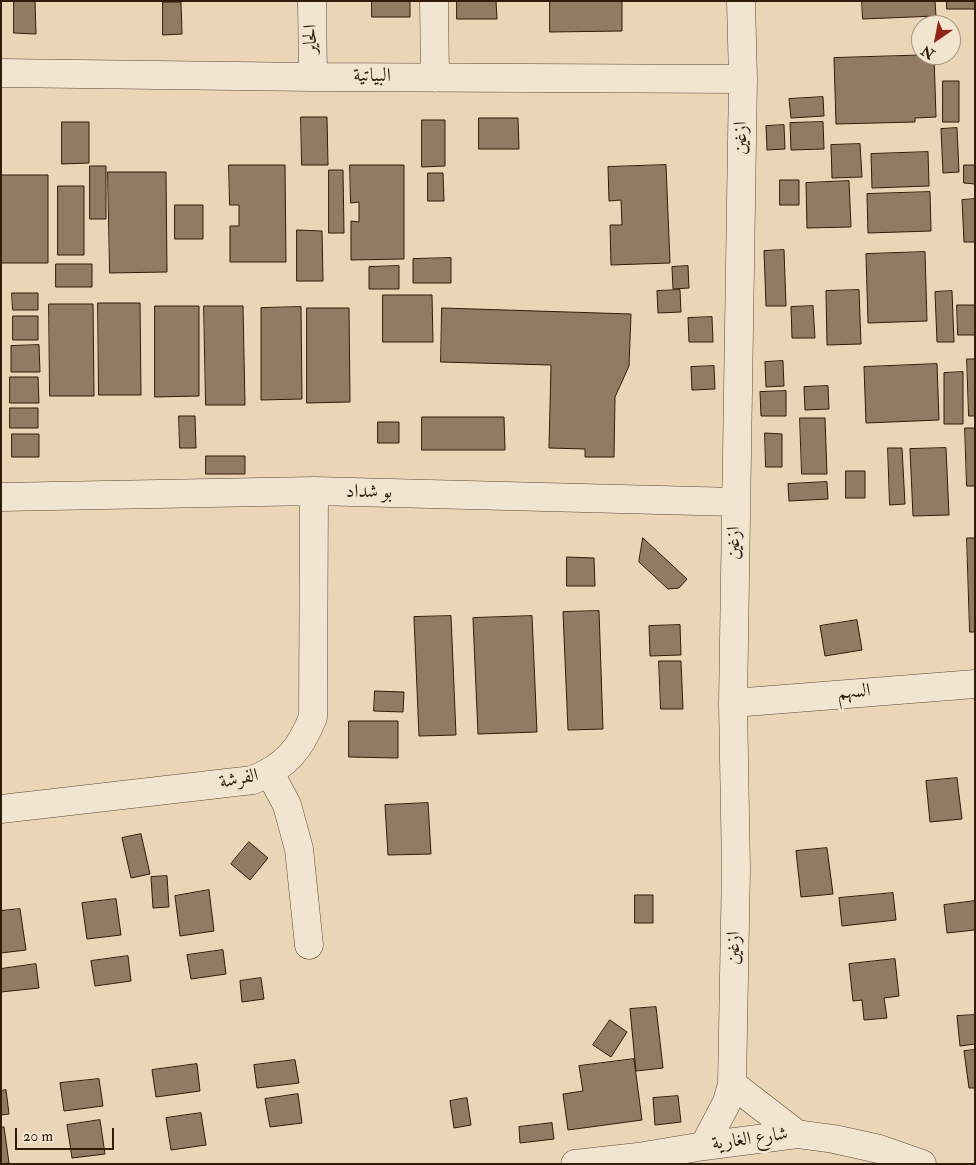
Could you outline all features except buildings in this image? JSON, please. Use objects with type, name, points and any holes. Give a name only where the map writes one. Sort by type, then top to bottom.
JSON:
[{"type":"street","name":"الحاير","points":[[312,1],[313,77]]},
{"type":"street","points":[[434,1],[435,78]]},
{"type":"street","name":"ازغين","points":[[704,1146],[727,1102],[732,1084],[736,869],[732,703],[743,79],[741,1]]},
{"type":"street","name":"البياتية","points":[[1,73],[743,79]]},
{"type":"street","name":"بو شداد","points":[[1,497],[314,491],[736,502]]},
{"type":"street","name":"الفرشة","points":[[1,808],[254,780],[270,773],[285,762],[297,749],[306,734],[312,717],[314,491]]},
{"type":"street","name":"السهم","points":[[732,703],[975,684]]},
{"type":"street","points":[[270,773],[287,805],[299,849],[309,945]]},
{"type":"street","points":[[732,1084],[797,1134]]},
{"type":"street","name":"شارع الغارية","points":[[575,1164],[634,1161],[704,1146],[797,1134],[834,1139],[879,1149],[922,1164]]}]
